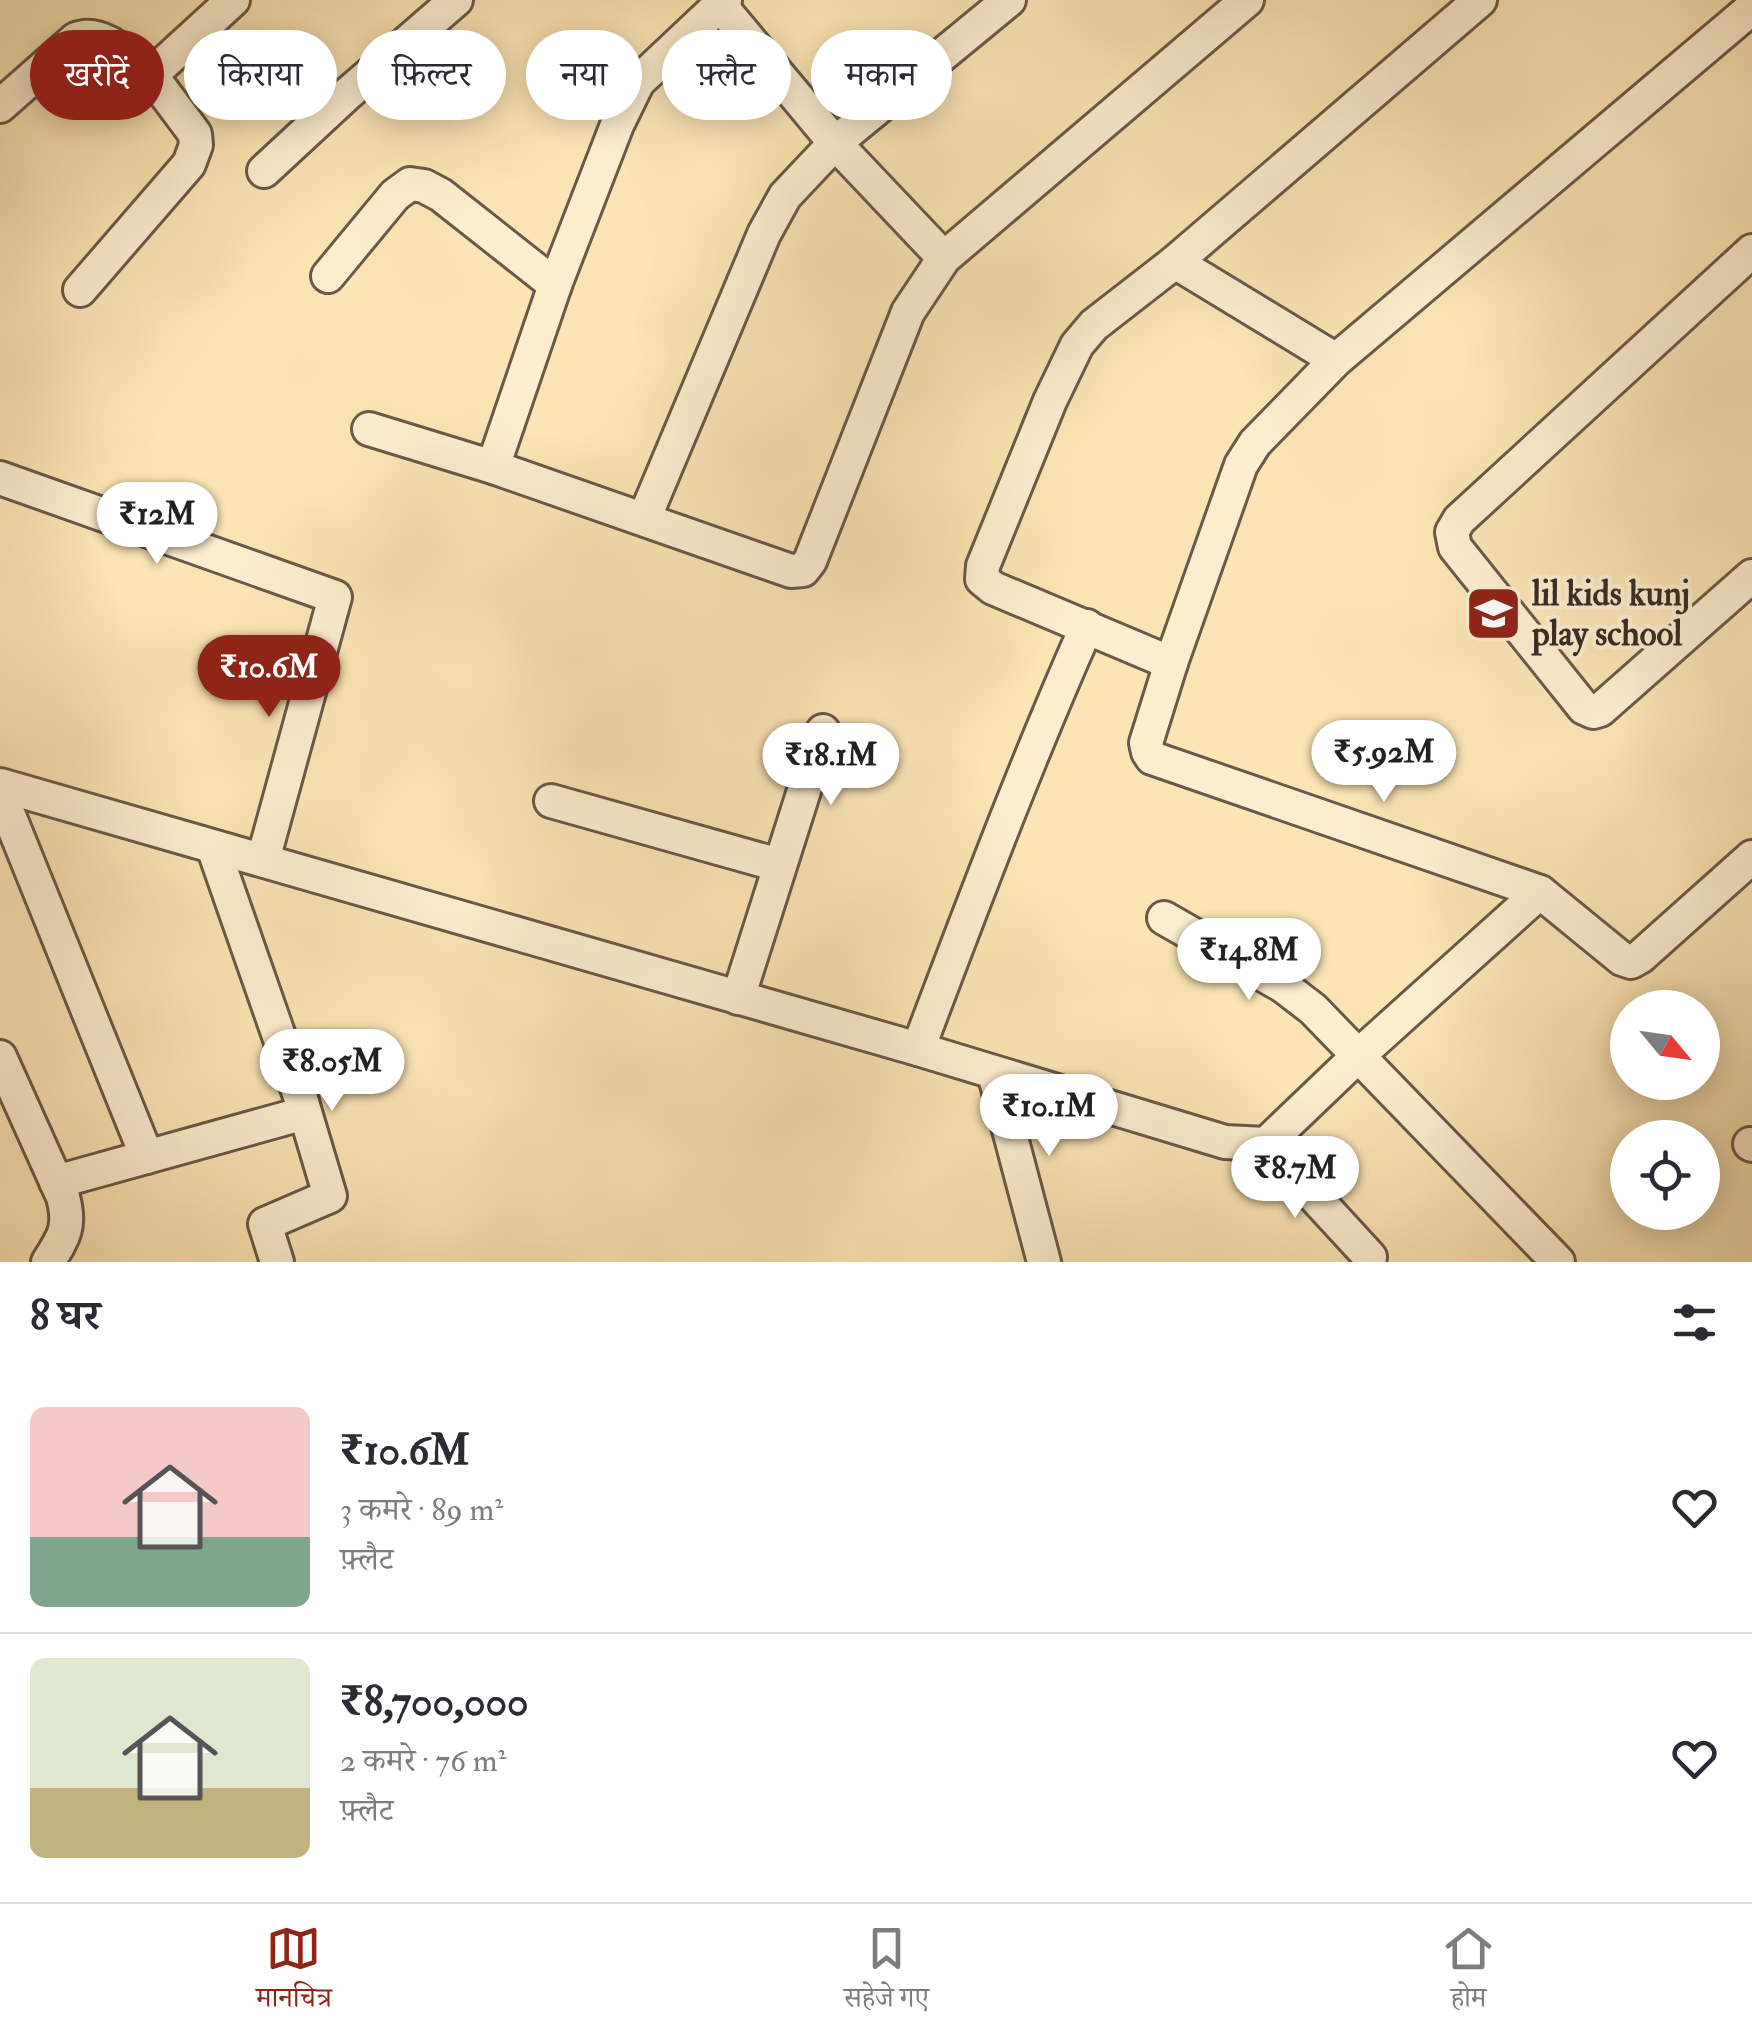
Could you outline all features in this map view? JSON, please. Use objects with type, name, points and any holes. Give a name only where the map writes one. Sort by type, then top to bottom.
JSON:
[{"type":"street","points":[[164,62],[234,0]]},
{"type":"street","points":[[264,171],[456,0]]},
{"type":"street","points":[[644,519],[764,234],[785,196],[835,143],[1008,0]]},
{"type":"street","points":[[368,429],[493,467],[791,572],[804,570],[908,312],[944,258],[1247,0]]},
{"type":"street","points":[[1171,662],[993,588],[982,579],[983,566],[1050,400],[1077,345],[1094,325],[1175,262],[1480,0]]},
{"type":"street","points":[[493,467],[554,285],[616,125],[638,82],[722,3],[835,143],[944,258]]},
{"type":"street","points":[[1752,8],[1336,360],[1254,442],[1241,465],[1146,743],[1152,758],[1540,892],[1622,959],[1632,962],[1752,857]]},
{"type":"street","points":[[0,106],[30,80]]},
{"type":"street","points":[[80,290],[189,164],[196,146],[195,134],[164,92]]},
{"type":"street","points":[[328,276],[395,195],[410,184],[441,195],[554,285]]},
{"type":"street","points":[[1752,250],[1459,520],[1452,532],[1455,548],[1584,708],[1593,712],[1600,710],[1752,576]]},
{"type":"street","points":[[1175,262],[1336,360]]},
{"type":"street","points":[[0,478],[335,597],[263,860]]},
{"type":"street","points":[[918,1049],[1020,783],[1086,626]]},
{"type":"street","points":[[738,998],[824,730]]},
{"type":"street","points":[[0,785],[918,1049],[1225,1142],[1266,1144],[1370,1256]]},
{"type":"street","points":[[0,793],[147,1156]]},
{"type":"street","points":[[551,801],[779,866]]},
{"type":"street","points":[[213,847],[302,1102],[330,1196],[265,1224],[276,1262]]},
{"type":"street","points":[[1266,1144],[1540,892]]},
{"type":"street","points":[[1164,918],[1283,986],[1313,1008],[1558,1262]]},
{"type":"street","points":[[0,1057],[67,1212],[67,1229],[48,1262]]},
{"type":"street","points":[[994,1073],[1044,1262]]},
{"type":"street","points":[[56,1182],[294,1116],[302,1102]]},
{"type":"place","name":"lil kids kunj play school","points":[[1493,614]]}]
